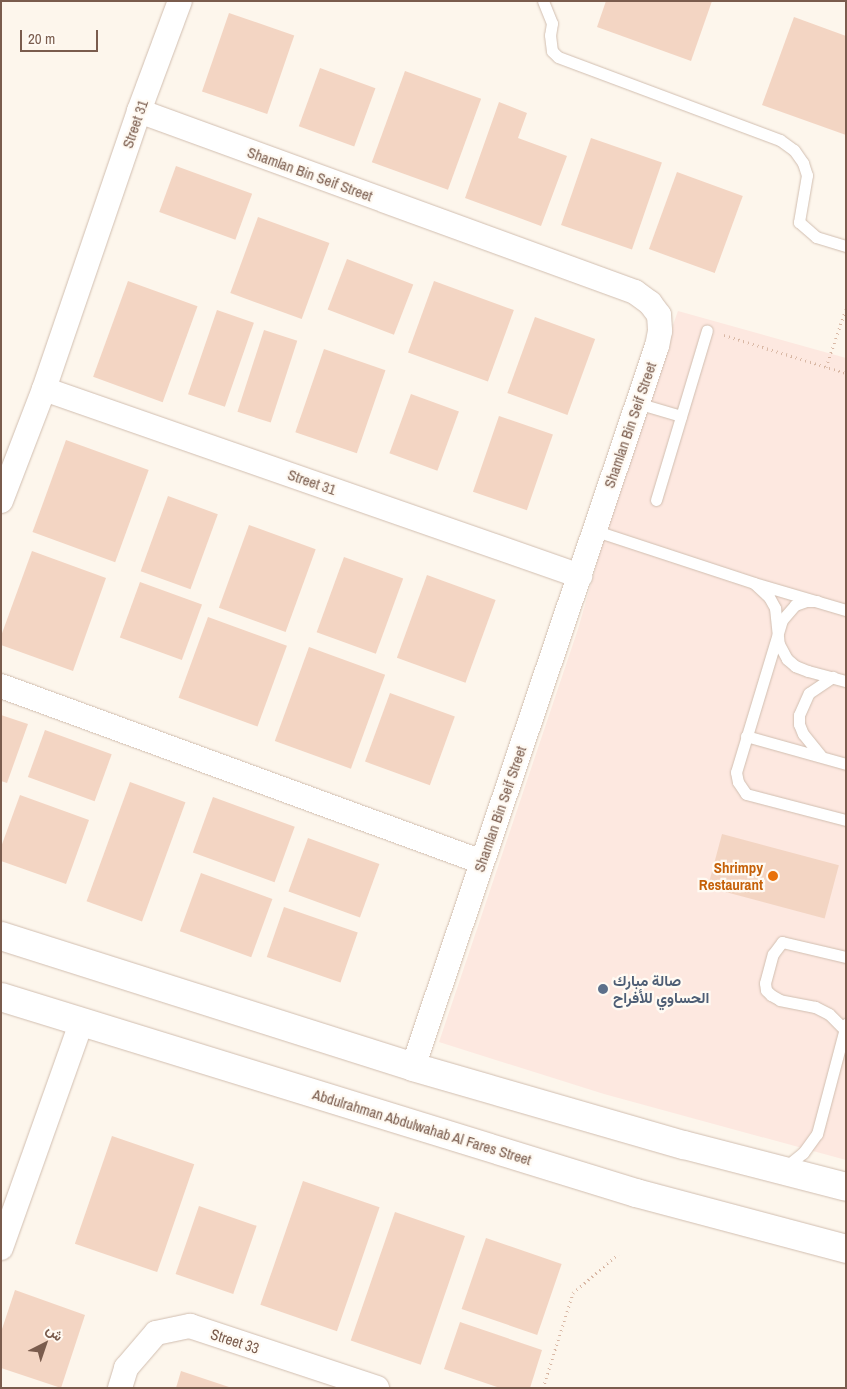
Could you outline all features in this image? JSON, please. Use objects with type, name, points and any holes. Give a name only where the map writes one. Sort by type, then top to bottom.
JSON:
[{"type":"street","name":"Street 31","points":[[1,501],[44,389],[139,111],[180,1]]},
{"type":"street","name":"Shamlan Bin Seif Street","points":[[139,111],[635,292],[650,303],[659,315],[660,331],[637,403],[413,1067]]},
{"type":"street","name":"Street 31","points":[[44,389],[580,576]]},
{"type":"street","points":[[1,686],[482,862]]},
{"type":"street","points":[[1,936],[413,1067],[684,1145],[846,1187]]},
{"type":"street","name":"Abdulrahman Abdulwahab Al Fares Street","points":[[1,997],[636,1193],[846,1249]]},
{"type":"street","points":[[1,1248],[81,1023]]},
{"type":"street","name":"Street 33","points":[[120,1388],[126,1368],[156,1333],[190,1326],[377,1388]]},
{"type":"lane","points":[[543,1],[552,23],[550,35],[552,51],[558,57],[780,140],[794,150],[803,163],[807,175],[798,222],[816,238],[846,246]]},
{"type":"lane","points":[[656,500],[707,330]]},
{"type":"lane","points":[[637,403],[680,416]]},
{"type":"lane","points":[[594,530],[754,583],[846,610]]},
{"type":"lane","points":[[754,583],[769,597],[775,608],[779,644],[787,659],[795,666],[846,681]]},
{"type":"lane","points":[[817,601],[806,601],[795,605],[786,613],[778,629],[736,772],[738,782],[746,794],[846,820]]},
{"type":"lane","points":[[822,757],[810,746],[803,734],[799,715],[809,693],[819,684],[833,678]]},
{"type":"lane","points":[[746,736],[846,764]]},
{"type":"lane","points":[[781,1170],[803,1153],[816,1134],[845,1026],[816,1007],[780,1000],[766,990],[765,983],[773,954],[782,942],[846,957]]},
{"type":"path","points":[[826,367],[846,309]]},
{"type":"path","points":[[707,330],[846,373]]},
{"type":"path","points":[[543,1388],[573,1293],[618,1254]]},
{"type":"shaded area","points":[[678,311],[846,358],[846,1160],[604,1094],[439,1042],[578,629],[637,424]]},
{"type":"building","points":[[606,1],[712,1],[691,61],[597,27]]},
{"type":"building","points":[[229,13],[294,35],[267,114],[202,91]]},
{"type":"building","points":[[794,17],[846,36],[846,135],[762,105]]},
{"type":"building","points":[[320,68],[375,88],[354,146],[299,126]]},
{"type":"building","points":[[405,71],[481,99],[448,190],[372,162]]},
{"type":"building","points":[[499,102],[527,113],[518,138],[567,156],[541,226],[465,198]]},
{"type":"building","points":[[591,138],[662,162],[632,249],[561,225]]},
{"type":"building","points":[[176,166],[252,194],[235,240],[159,212]]},
{"type":"building","points":[[677,172],[743,196],[715,273],[649,249]]},
{"type":"building","points":[[258,217],[329,243],[302,319],[230,293]]},
{"type":"building","points":[[347,259],[413,284],[394,335],[328,309]]},
{"type":"building","points":[[128,281],[198,306],[163,402],[93,377]]},
{"type":"building","points":[[434,281],[514,310],[488,381],[408,352]]},
{"type":"building","points":[[217,310],[254,323],[225,407],[188,394]]},
{"type":"building","points":[[535,317],[595,339],[567,415],[507,393]]},
{"type":"building","points":[[264,330],[297,341],[271,423],[237,412]]},
{"type":"building","points":[[324,349],[385,370],[357,453],[295,432]]},
{"type":"building","points":[[411,394],[459,411],[437,471],[389,453]]},
{"type":"building","points":[[499,416],[553,435],[527,510],[473,492]]},
{"type":"building","points":[[66,440],[149,470],[115,562],[32,532]]},
{"type":"building","points":[[168,496],[218,514],[190,589],[141,571]]},
{"type":"building","points":[[249,525],[316,549],[286,632],[219,608]]},
{"type":"building","points":[[32,551],[106,578],[73,671],[1,645],[1,636]]},
{"type":"building","points":[[344,557],[403,579],[376,654],[317,632]]},
{"type":"building","points":[[427,575],[496,600],[465,683],[397,658]]},
{"type":"building","points":[[140,582],[202,605],[182,660],[120,637]]},
{"type":"building","points":[[208,617],[287,646],[258,727],[179,698]]},
{"type":"building","points":[[309,647],[385,675],[351,769],[275,741]]},
{"type":"building","points":[[390,693],[455,717],[430,785],[365,762]]},
{"type":"building","points":[[1,715],[28,724],[7,783],[1,781]]},
{"type":"building","points":[[45,730],[112,754],[95,801],[28,777]]},
{"type":"building","points":[[130,782],[185,802],[142,922],[87,901]]},
{"type":"building","points":[[20,795],[89,820],[66,884],[1,861],[1,847]]},
{"type":"building","points":[[213,797],[295,827],[275,882],[193,852]]},
{"type":"building","name":"Shrimpy Restaurant","points":[[722,834],[839,865],[825,918],[708,887]]},
{"type":"building","points":[[308,838],[379,864],[360,918],[289,892]]},
{"type":"building","points":[[201,873],[272,899],[251,957],[180,931]]},
{"type":"building","points":[[284,907],[358,932],[340,983],[267,957]]},
{"type":"building","points":[[112,1136],[194,1164],[157,1272],[75,1244]]},
{"type":"building","points":[[303,1181],[380,1207],[337,1331],[260,1305]]},
{"type":"building","points":[[199,1206],[257,1226],[233,1294],[176,1274]]},
{"type":"building","points":[[395,1212],[465,1236],[421,1365],[351,1341]]},
{"type":"building","points":[[486,1238],[562,1264],[537,1335],[462,1309]]},
{"type":"building","points":[[15,1290],[85,1315],[61,1388],[1,1368],[1,1332]]},
{"type":"building","points":[[460,1322],[542,1350],[530,1388],[500,1388],[444,1369]]},
{"type":"building","points":[[181,1371],[229,1387],[229,1388],[176,1388]]},
{"type":"place","name":"Shrimpy Restaurant","points":[[773,876]]},
{"type":"place","name":"صالة مبارك الحساوي للأفراح","points":[[603,989]]}]
